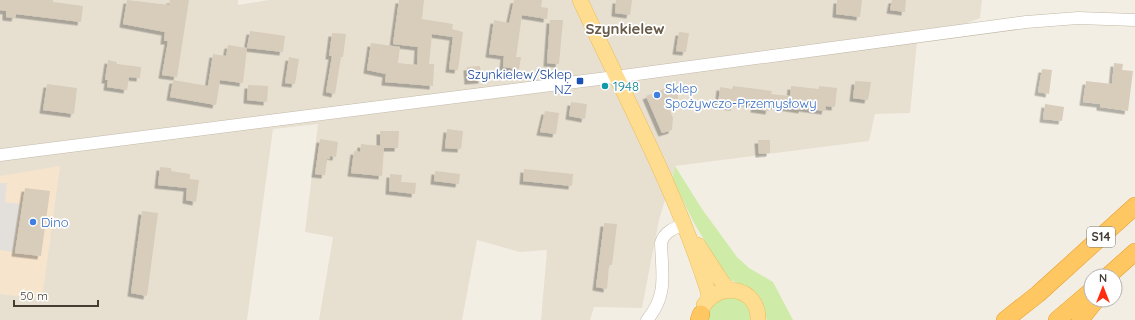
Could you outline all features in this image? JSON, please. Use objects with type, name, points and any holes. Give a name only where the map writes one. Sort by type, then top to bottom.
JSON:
[{"type":"highway","name":"S14","points":[[1006,320],[1038,294],[1135,206]]},
{"type":"highway","name":"S14","points":[[1117,268],[1135,252]]},
{"type":"highway","points":[[1123,269],[1135,256]]},
{"type":"highway","points":[[1057,320],[1083,298]]},
{"type":"highway","points":[[1080,320],[1090,308]]},
{"type":"main road","points":[[580,0],[615,77],[654,154],[686,227],[708,291],[709,299]]},
{"type":"main road","points":[[686,227],[722,282],[729,290]]},
{"type":"main road","points":[[700,318],[709,299],[716,293],[729,290],[742,293],[750,298],[755,305],[758,320]]},
{"type":"street","points":[[0,155],[615,77],[1026,22],[1078,18],[1135,20]]},
{"type":"street","points":[[647,320],[654,311],[662,294],[661,244],[663,236],[671,229],[686,227]]},
{"type":"shaded area","points":[[0,0],[238,0],[238,5],[269,0],[982,0],[980,18],[917,42],[910,113],[875,114],[869,141],[675,166],[659,220],[642,308],[594,307],[590,320],[541,320],[547,250],[520,252],[477,240],[462,320],[319,320],[333,237],[305,232],[318,124],[273,129],[247,320],[0,320]]},
{"type":"shaded area","points":[[60,166],[42,299],[0,294],[0,176]]},
{"type":"shaded area","points":[[0,183],[7,183],[5,202],[20,204],[13,252],[0,250]]},
{"type":"green space","points":[[675,166],[702,209],[737,257],[749,268],[773,282],[793,320],[767,320],[759,298],[750,289],[727,278],[694,223],[672,178]]},
{"type":"green space","points":[[730,296],[739,299],[745,304],[749,311],[751,320],[709,320],[710,311],[714,304]]},
{"type":"building","points":[[0,0],[53,0],[53,2],[83,6],[81,22],[16,14],[15,18],[6,17],[6,11],[0,10]]},
{"type":"building","points":[[127,0],[169,5],[170,0],[189,0],[177,77],[162,75],[168,41],[164,41],[165,32],[123,24]]},
{"type":"building","points":[[399,0],[424,0],[422,19],[453,24],[452,29],[463,32],[458,70],[449,69],[453,37],[432,34],[429,64],[434,64],[433,86],[385,82],[386,74],[367,70],[371,43],[400,47],[398,63],[417,65],[418,47],[393,44]]},
{"type":"building","points":[[514,0],[542,0],[541,7],[548,8],[547,19],[522,15],[516,57],[521,57],[519,69],[503,67],[504,56],[489,54],[494,20],[509,23]]},
{"type":"building","points":[[616,0],[632,0],[630,15],[615,13]]},
{"type":"building","points":[[837,0],[862,0],[860,17],[836,14]]},
{"type":"building","points":[[892,0],[906,0],[905,12],[890,10]]},
{"type":"building","points":[[550,20],[563,20],[559,64],[547,63]]},
{"type":"building","points":[[250,31],[285,36],[283,52],[247,48]]},
{"type":"building","points":[[679,32],[689,33],[686,52],[676,51]]},
{"type":"building","points":[[332,33],[346,34],[335,94],[326,92],[332,56],[329,56]]},
{"type":"building","points":[[228,45],[247,48],[243,83],[220,80],[216,105],[170,97],[173,80],[208,86],[213,54],[226,56]]},
{"type":"building","points":[[289,57],[299,59],[295,84],[285,83]]},
{"type":"building","points":[[108,60],[117,62],[117,64],[141,67],[140,78],[129,77],[127,90],[107,87],[108,80],[105,80]]},
{"type":"building","points":[[1114,63],[1123,64],[1122,70],[1133,71],[1128,111],[1100,107],[1100,104],[1083,102],[1086,81],[1112,84]]},
{"type":"building","points":[[480,66],[482,80],[468,81],[467,67]]},
{"type":"building","points":[[1042,69],[1052,70],[1049,94],[1038,92]]},
{"type":"building","points":[[855,81],[871,82],[868,100],[853,98]]},
{"type":"building","points":[[47,84],[77,88],[74,114],[43,110]]},
{"type":"building","points":[[677,84],[678,99],[667,103],[673,118],[672,130],[662,133],[646,96]]},
{"type":"building","points":[[248,85],[268,86],[267,102],[247,100]]},
{"type":"building","points":[[733,86],[772,91],[771,94],[790,96],[791,86],[819,89],[819,86],[837,88],[835,107],[826,106],[825,111],[802,108],[802,110],[770,105],[769,111],[754,109],[755,104],[735,101],[734,107],[718,105],[720,87],[732,89]]},
{"type":"building","points":[[571,102],[587,104],[585,119],[569,116]]},
{"type":"building","points":[[1045,104],[1064,107],[1062,121],[1043,119]]},
{"type":"building","points":[[545,111],[559,113],[556,134],[540,132]]},
{"type":"building","points":[[447,129],[463,131],[461,149],[445,148]]},
{"type":"building","points":[[380,131],[399,131],[398,148],[384,148],[382,176],[351,173],[354,151],[360,152],[361,144],[380,146]]},
{"type":"building","points":[[320,139],[338,142],[336,157],[330,156],[330,159],[327,159],[325,175],[315,174]]},
{"type":"building","points":[[758,140],[770,140],[770,153],[759,154]]},
{"type":"building","points":[[160,167],[171,168],[171,171],[190,174],[190,179],[199,180],[196,202],[186,200],[187,188],[158,185]]},
{"type":"building","points":[[524,169],[573,174],[572,186],[523,181]]},
{"type":"building","points":[[435,171],[460,174],[459,184],[434,181]]},
{"type":"building","points":[[390,174],[402,175],[401,182],[416,183],[415,194],[389,191]]},
{"type":"building","name":"Dino","points":[[25,188],[50,191],[41,256],[15,253]]},
{"type":"building","points":[[142,211],[158,213],[147,296],[131,293]]},
{"type":"building","points":[[604,223],[617,224],[612,265],[609,265],[607,289],[596,287]]},
{"type":"place","name":"Szynkielew/Sklep NŻ","points":[[580,81]]},
{"type":"place","name":"1948","points":[[605,86]]},
{"type":"place","name":"Sklep Spożywczo-Przemysłowy","points":[[657,95]]},
{"type":"place","name":"Dino","points":[[33,222]]},
{"type":"district","name":"Szynkielew","points":[[625,29]]}]
